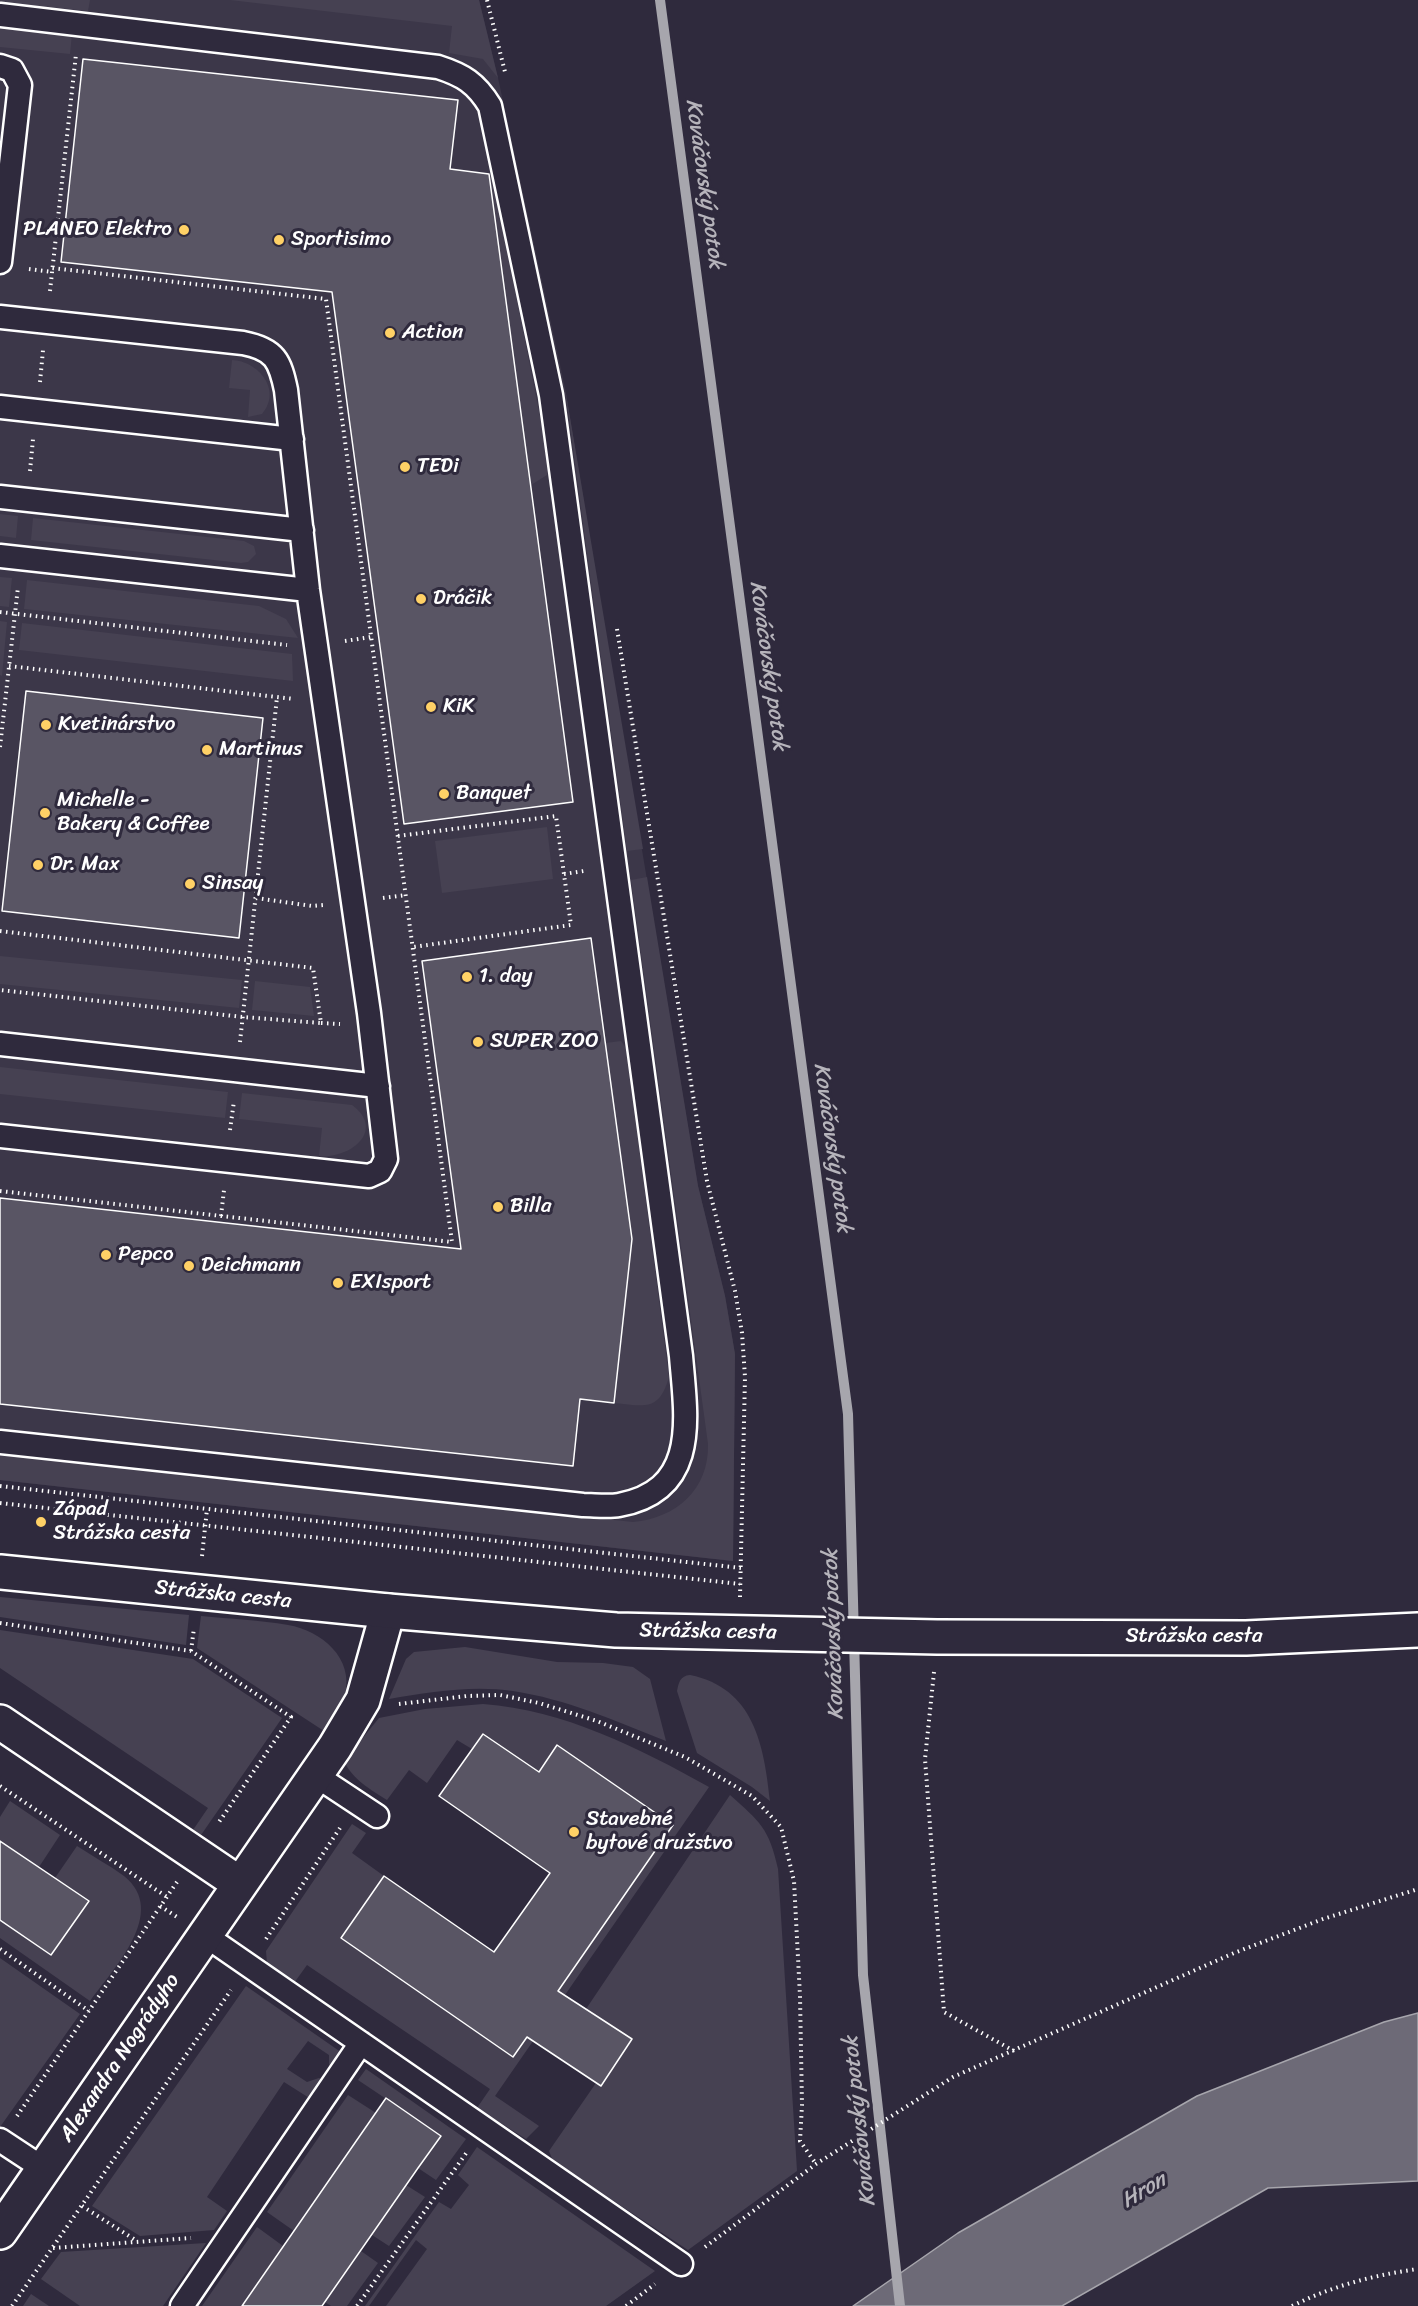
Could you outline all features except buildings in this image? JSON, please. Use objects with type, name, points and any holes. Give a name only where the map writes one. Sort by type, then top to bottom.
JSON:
[{"type":"street","name":"Strážska cesta","points":[[0,1572],[388,1611],[616,1630],[934,1637],[1246,1638],[1418,1630]]},
{"type":"street","name":"Alexandra Nográdyho","points":[[0,2232],[356,1712],[363,1700],[388,1611]]},
{"type":"street","points":[[0,1722],[240,1884]]},
{"type":"lane","points":[[0,15],[438,67],[465,76],[480,88],[490,106],[551,395],[681,1356],[686,1433],[682,1456],[671,1477],[649,1496],[619,1506],[571,1504],[0,1442]]},
{"type":"lane","points":[[0,66],[12,70],[20,85],[9,265]]},
{"type":"lane","points":[[0,317],[258,346],[270,352],[283,375],[308,590],[378,1086],[386,1159],[380,1172],[369,1176],[0,1136]]},
{"type":"lane","points":[[0,407],[292,439]]},
{"type":"lane","points":[[0,497],[302,530]]},
{"type":"lane","points":[[0,556],[308,590]]},
{"type":"lane","points":[[0,1044],[378,1086]]},
{"type":"lane","points":[[315,1775],[377,1816]]},
{"type":"lane","points":[[219,1945],[681,2264]]},
{"type":"lane","points":[[182,2306],[362,2043]]},
{"type":"lane","points":[[0,2140],[44,2169]]},
{"type":"path","points":[[50,293],[79,24]]},
{"type":"path","points":[[9,265],[52,272]]},
{"type":"path","points":[[39,383],[44,339]]},
{"type":"path","points":[[30,472],[35,428]]},
{"type":"path","points":[[0,747],[19,579]]},
{"type":"path","points":[[0,612],[297,646]]},
{"type":"path","points":[[336,642],[371,637]]},
{"type":"path","points":[[9,666],[303,700]]},
{"type":"path","points":[[240,1044],[277,697]]},
{"type":"path","points":[[398,836],[556,816],[571,925],[413,947]]},
{"type":"path","points":[[371,899],[406,895]]},
{"type":"path","points":[[256,898],[312,906],[330,904]]},
{"type":"path","points":[[0,931],[313,968],[321,1023]]},
{"type":"path","points":[[0,990],[243,1017],[348,1025]]},
{"type":"path","points":[[230,1136],[235,1092]]},
{"type":"path","points":[[0,1191],[221,1216],[224,1183]]},
{"type":"path","points":[[0,1486],[741,1568]]},
{"type":"path","points":[[0,1503],[740,1584]]},
{"type":"path","points":[[202,1561],[207,1509]]},
{"type":"path","points":[[191,1651],[196,1616]]},
{"type":"path","points":[[0,1623],[191,1651],[291,1717],[211,1834]]},
{"type":"path","points":[[934,1637],[925,1759],[944,2013],[1014,2051]]},
{"type":"path","points":[[356,1712],[467,1696],[500,1695],[539,1703],[597,1721],[686,1757],[752,1796],[781,1827],[794,1881],[800,1996],[802,2105],[800,2141],[816,2164]]},
{"type":"path","points":[[0,1786],[167,1897]]},
{"type":"path","points":[[12,2306],[249,1965],[357,1803]]},
{"type":"path","points":[[0,2140],[182,1875]]},
{"type":"path","points":[[626,2306],[816,2164],[953,2077],[1234,1953],[1323,1919],[1418,1889]]},
{"type":"path","points":[[0,1949],[89,2011]]},
{"type":"path","points":[[357,2306],[469,2148]]},
{"type":"path","points":[[82,2206],[139,2241]]},
{"type":"path","points":[[53,2248],[230,2235]]},
{"type":"path","points":[[1292,2306],[1317,2294],[1380,2274],[1418,2269]]},
{"type":"shaded area","points":[[0,0],[479,0],[565,388],[698,1186],[725,1296],[735,1354],[733,1561],[0,1480]]},
{"type":"shaded area","points":[[0,0],[90,0],[88,11],[0,2]]},
{"type":"shaded area","points":[[230,0],[479,0],[498,78],[483,59],[449,53],[452,26]]},
{"type":"shaded area","points":[[0,27],[72,34],[70,54],[0,47]]},
{"type":"shaded area","points":[[489,174],[492,174],[549,462],[547,475],[531,485]]},
{"type":"shaded area","points":[[232,360],[251,365],[265,378],[270,396],[268,405],[262,414],[248,417],[250,390],[229,388]]},
{"type":"shaded area","points":[[565,388],[643,849],[627,851]]},
{"type":"shaded area","points":[[0,514],[18,516],[16,538],[0,536]]},
{"type":"shaded area","points":[[33,518],[244,541],[254,546],[256,554],[248,562],[241,563],[31,540]]},
{"type":"shaded area","points":[[0,577],[12,578],[9,607],[0,606]]},
{"type":"shaded area","points":[[27,580],[259,606],[286,619],[298,638],[24,609]]},
{"type":"shaded area","points":[[0,621],[7,622],[2,676],[0,675]]},
{"type":"shaded area","points":[[22,623],[292,654],[293,681],[19,650]]},
{"type":"shaded area","points":[[547,827],[553,879],[442,893],[435,841]]},
{"type":"shaded area","points":[[647,877],[698,1186],[725,1296],[735,1354],[733,1561],[0,1480],[0,1454],[633,1522],[663,1515],[687,1499],[703,1475],[708,1444],[631,880]]},
{"type":"shaded area","points":[[0,956],[242,980],[239,1008],[0,984]]},
{"type":"shaded area","points":[[255,981],[310,987],[314,1016],[252,1010]]},
{"type":"shaded area","points":[[621,1041],[626,1048],[669,1377],[661,1396],[649,1404],[642,1405],[614,1403],[632,1239],[605,1043]]},
{"type":"shaded area","points":[[0,1067],[228,1092],[225,1118],[0,1094]]},
{"type":"shaded area","points":[[242,1093],[352,1105],[362,1114],[366,1124],[365,1133],[352,1148],[342,1153],[319,1156],[322,1128],[239,1119]]},
{"type":"shaded area","points":[[0,1597],[189,1615],[186,1645],[0,1617]]},
{"type":"shaded area","points":[[201,1616],[301,1628],[313,1633],[333,1648],[345,1669],[347,1682],[341,1705],[324,1731],[197,1648]]},
{"type":"shaded area","points":[[0,1630],[193,1659],[282,1718],[201,1835],[193,1830],[208,1808],[0,1668]]},
{"type":"shaded area","points":[[465,1647],[557,1662],[603,1663],[633,1667],[650,1679],[666,1741],[572,1705],[513,1691],[466,1689],[389,1699],[406,1659],[414,1652]]},
{"type":"shaded area","points":[[690,1675],[712,1682],[729,1692],[742,1706],[759,1740],[770,1801],[752,1787],[697,1753],[677,1691],[682,1678]]},
{"type":"shaded area","points":[[483,1704],[543,1714],[600,1733],[656,1758],[709,1787],[495,2096],[539,2126],[526,2139],[477,2108],[490,2089],[307,1965],[294,1983],[294,1980],[267,1963],[266,1951],[352,1824],[366,1833],[352,1853],[384,1876],[342,1938],[513,2056],[673,1825],[557,1745],[539,1772],[483,1734],[472,1749],[457,1740],[427,1783],[409,1770],[387,1800],[357,1779],[344,1761],[379,1718],[425,1709]]},
{"type":"shaded area","points":[[730,1795],[762,1827],[771,1844],[778,1869],[797,2171],[688,2250],[553,2161],[549,2151],[596,2083],[602,2086],[632,2039],[586,2009]]},
{"type":"shaded area","points":[[10,1801],[60,1835],[39,1867],[0,1841],[0,1817]]},
{"type":"shaded area","points":[[77,1846],[124,1876],[136,1890],[141,1906],[139,1923],[123,1957],[90,2001],[0,1938],[0,1920],[51,1955],[88,1901],[55,1878]]},
{"type":"shaded area","points":[[0,1958],[80,2014],[0,2127]]},
{"type":"shaded area","points":[[246,1986],[345,2055],[335,2069],[329,2065],[329,2055],[308,2041],[287,2069],[307,2082],[319,2078],[326,2082],[314,2101],[284,2082],[207,2197],[227,2211],[214,2230],[140,2236],[92,2206]]},
{"type":"shaded area","points":[[366,2069],[466,2139],[436,2180],[418,2168],[440,2135],[358,2080]]},
{"type":"shaded area","points":[[348,2095],[376,2113],[294,2231],[267,2212]]},
{"type":"shaded area","points":[[477,2147],[655,2271],[606,2306],[386,2306],[427,2249],[416,2240],[369,2306],[365,2306],[439,2202],[451,2209],[469,2185],[458,2175]]},
{"type":"shaded area","points":[[406,2185],[425,2197],[389,2246],[372,2235]]},
{"type":"shaded area","points":[[257,2227],[283,2246],[242,2306],[202,2306]]},
{"type":"shaded area","points":[[206,2243],[163,2306],[80,2306],[41,2279],[61,2252]]},
{"type":"shaded area","points":[[361,2251],[378,2263],[347,2306],[331,2306],[325,2302]]},
{"type":"shaded area","points":[[31,2294],[49,2306],[23,2306]]},
{"type":"water","name":"Hron","points":[[1418,2013],[1418,2181],[1268,2188],[1062,2306],[853,2306],[958,2233],[1197,2096],[1384,2022]]},
{"type":"waterway","name":"Kováčovský potok","points":[[660,0],[848,1414],[863,1975],[900,2306]]},
{"type":"place","name":"PLANEO Elektro","points":[[184,230]]},
{"type":"place","name":"Sportisimo","points":[[279,240]]},
{"type":"place","name":"Action","points":[[390,333]]},
{"type":"place","name":"TEDi","points":[[405,467]]},
{"type":"place","name":"Dráčik","points":[[421,599]]},
{"type":"place","name":"KiK","points":[[431,707]]},
{"type":"place","name":"Kvetinárstvo","points":[[46,725]]},
{"type":"place","name":"Martinus","points":[[207,750]]},
{"type":"place","name":"Banquet","points":[[444,794]]},
{"type":"place","name":"Michelle - Bakery & Coffee","points":[[45,813]]},
{"type":"place","name":"Dr. Max","points":[[38,865]]},
{"type":"place","name":"Sinsay","points":[[190,884]]},
{"type":"place","name":"1. day","points":[[467,977]]},
{"type":"place","name":"SUPER ZOO","points":[[478,1042]]},
{"type":"place","name":"Billa","points":[[498,1207]]},
{"type":"place","name":"Pepco","points":[[106,1255]]},
{"type":"place","name":"Deichmann","points":[[189,1266]]},
{"type":"place","name":"EXIsport","points":[[338,1283]]},
{"type":"place","name":"Západ Strážska cesta","points":[[41,1522]]},
{"type":"place","name":"Stavebné bytové družstvo","points":[[574,1832]]}]
